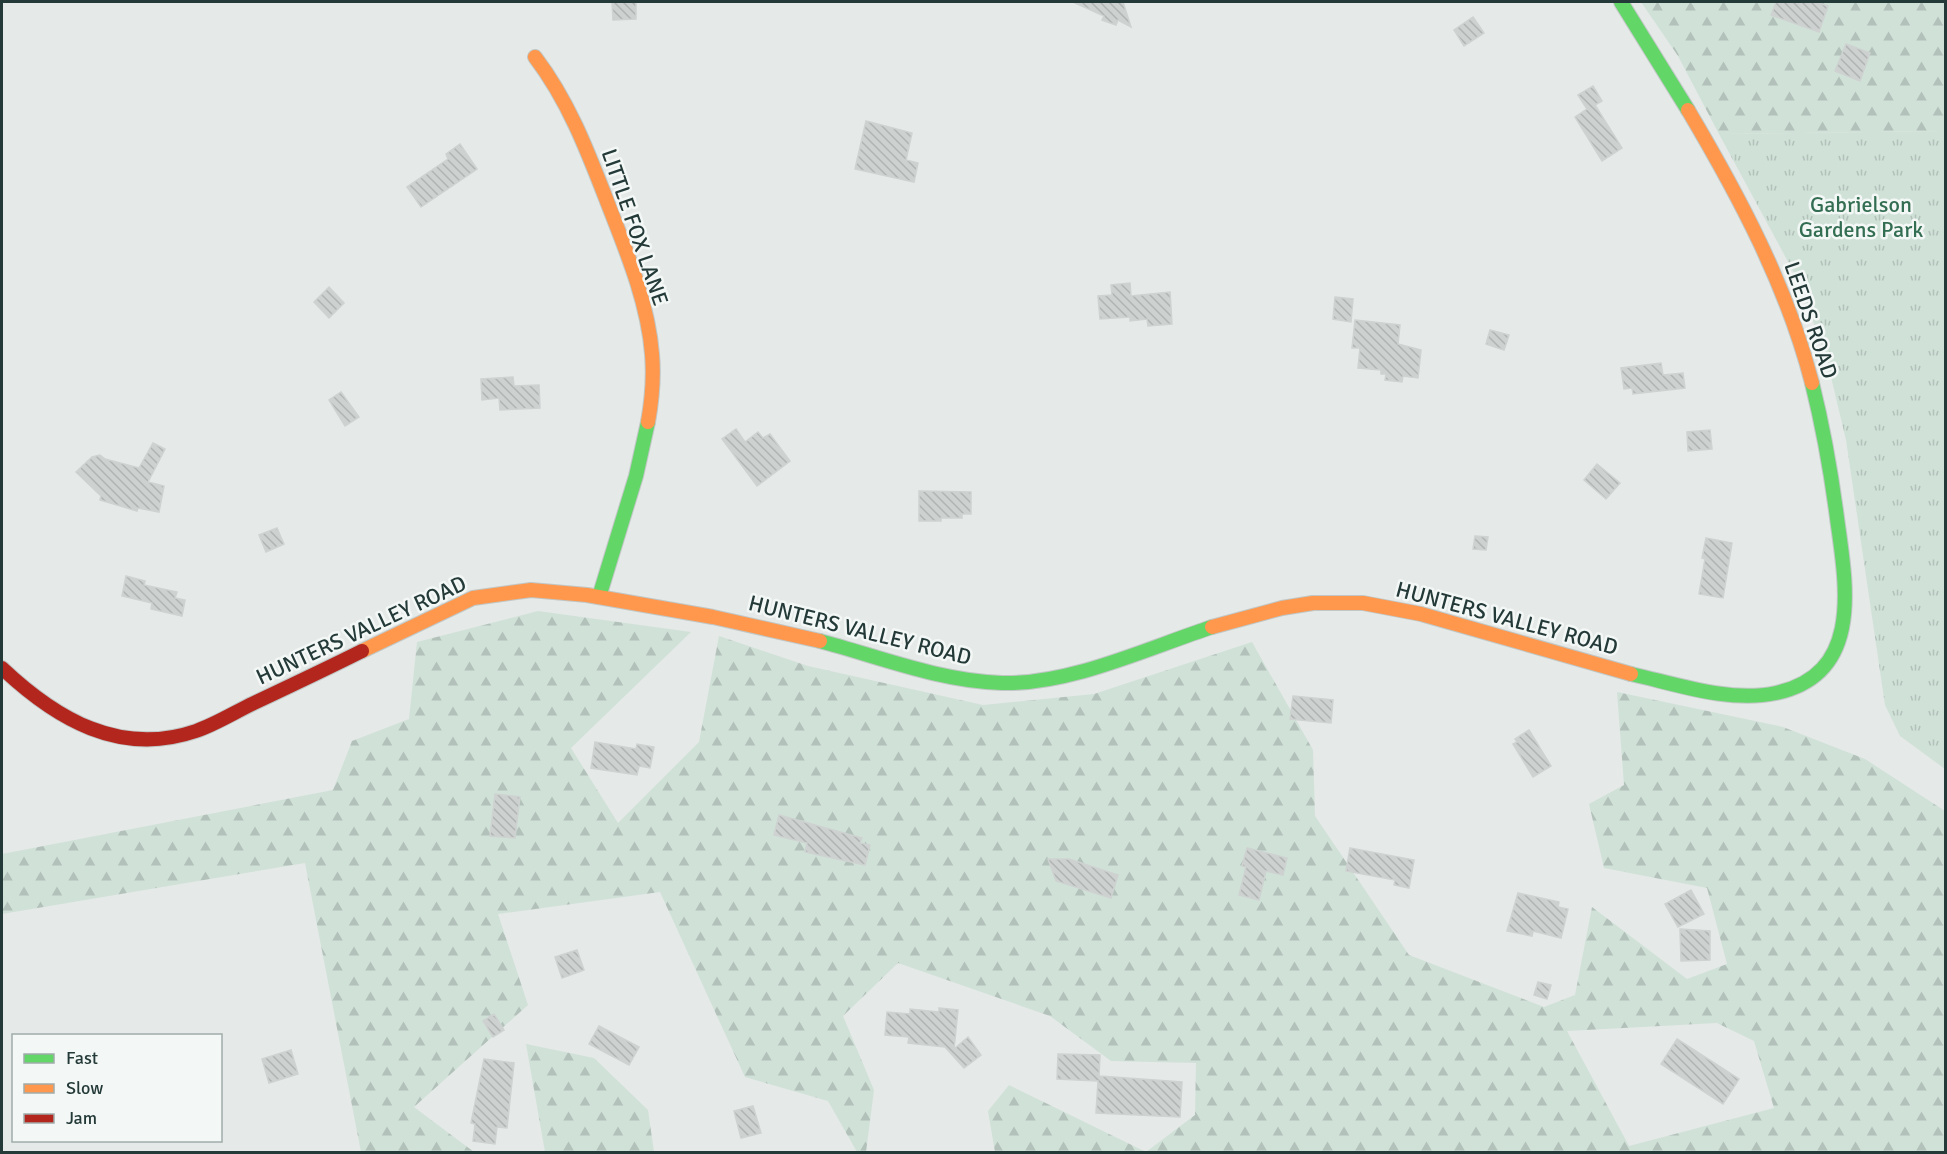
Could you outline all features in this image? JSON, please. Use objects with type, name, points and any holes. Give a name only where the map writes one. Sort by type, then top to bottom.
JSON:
[{"type":"street","name":"LEEDS ROAD","points":[[1622,2],[1687,105],[1744,208],[1794,320],[1812,381],[1835,501],[1847,595],[1847,615],[1836,648],[1824,665],[1795,687],[1778,692]]},
{"type":"street","name":"LITTLE FOX LANE","points":[[534,57],[565,99],[578,127],[632,267],[652,353],[650,407],[637,463],[599,597]]},
{"type":"street","name":"HUNTERS VALLEY ROAD","points":[[2,668],[30,696],[76,725],[126,738],[177,736],[196,731],[473,598],[519,588],[599,597],[750,623],[912,668],[972,681],[1025,682],[1069,673],[1287,607],[1346,602],[1412,611],[1543,651],[1680,684],[1731,694],[1760,695],[1778,692]]},
{"type":"green space","points":[[1641,2],[1945,2],[1945,131],[1719,134],[1678,56]]},
{"type":"green space","name":"Gabrielson Gardens Park","points":[[1945,131],[1945,769],[1900,736],[1885,705],[1846,440],[1827,360],[1799,282],[1719,134]]},
{"type":"green space","points":[[538,611],[691,632],[571,748],[618,823],[699,742],[719,636],[808,666],[983,705],[1094,694],[1252,642],[1313,750],[1315,816],[1409,955],[1544,1007],[1575,995],[1592,907],[1687,979],[1727,964],[1707,888],[1604,868],[1589,804],[1624,785],[1617,692],[1783,727],[1865,759],[1945,811],[1945,1152],[1146,1152],[1195,1115],[1196,1063],[1111,1061],[1050,1016],[898,963],[843,1016],[874,1090],[866,1152],[857,1152],[828,1101],[745,1077],[660,892],[498,914],[528,1005],[414,1107],[474,1152],[361,1152],[305,863],[2,914],[2,854],[333,790],[352,741],[409,719],[417,642]],"holes":[[[1717,1023],[1754,1041],[1774,1108],[1629,1146],[1567,1031]]]},
{"type":"green space","points":[[526,1044],[594,1058],[648,1110],[654,1152],[545,1152]]},
{"type":"green space","points":[[1009,1085],[1146,1152],[995,1152],[988,1111]]},
{"type":"building","points":[[612,2],[636,2],[636,19],[613,20]]},
{"type":"building","points":[[1073,2],[1123,2],[1131,27],[1118,20],[1116,25],[1102,20],[1104,16]]},
{"type":"building","points":[[1776,2],[1816,2],[1828,6],[1819,32],[1771,15]]},
{"type":"building","points":[[1473,17],[1484,33],[1464,46],[1454,30]]},
{"type":"building","points":[[1846,44],[1870,53],[1860,81],[1835,71]]},
{"type":"building","points":[[1593,86],[1602,101],[1595,105],[1622,148],[1602,161],[1575,117],[1587,109],[1578,95]]},
{"type":"building","points":[[866,121],[912,133],[906,160],[918,163],[914,182],[855,169]]},
{"type":"building","points":[[460,144],[477,169],[421,207],[407,187],[448,159],[446,154]]},
{"type":"building","points":[[1130,283],[1131,296],[1170,292],[1172,324],[1148,326],[1147,319],[1130,321],[1130,317],[1100,319],[1098,296],[1112,295],[1111,285]]},
{"type":"building","points":[[329,287],[344,303],[329,318],[314,302]]},
{"type":"building","points":[[1335,297],[1353,299],[1351,322],[1333,319]]},
{"type":"building","points":[[1355,320],[1400,325],[1398,344],[1421,350],[1418,378],[1403,376],[1402,382],[1385,380],[1386,374],[1381,374],[1381,370],[1358,368],[1360,348],[1352,348]]},
{"type":"building","points":[[1490,330],[1509,335],[1504,350],[1486,344]]},
{"type":"building","points":[[1661,363],[1663,375],[1683,373],[1685,388],[1633,394],[1632,388],[1624,389],[1621,368]]},
{"type":"building","points":[[513,377],[514,386],[539,385],[540,408],[500,410],[499,398],[482,400],[481,379]]},
{"type":"building","points":[[341,392],[359,417],[345,426],[329,400]]},
{"type":"building","points":[[736,429],[745,442],[758,432],[763,438],[770,434],[790,461],[757,486],[722,439]]},
{"type":"building","points":[[1710,430],[1712,449],[1688,451],[1687,432]]},
{"type":"building","points":[[153,443],[165,449],[148,482],[164,486],[159,512],[138,508],[137,511],[100,500],[101,496],[76,472],[92,457],[100,455],[105,459],[139,468]]},
{"type":"building","points":[[1597,464],[1620,483],[1606,499],[1584,480]]},
{"type":"building","points":[[919,491],[971,492],[971,514],[962,514],[962,518],[941,518],[941,521],[919,521]]},
{"type":"building","points":[[277,528],[284,544],[266,552],[259,535]]},
{"type":"building","points":[[1475,536],[1488,537],[1486,550],[1473,549]]},
{"type":"building","points":[[1706,538],[1732,543],[1723,598],[1699,594]]},
{"type":"building","points":[[126,576],[145,581],[144,585],[177,592],[175,598],[185,600],[182,616],[151,609],[152,603],[122,596]]},
{"type":"building","points":[[1293,696],[1333,700],[1331,723],[1290,719]]},
{"type":"building","points":[[1529,730],[1551,766],[1533,777],[1513,744],[1517,742],[1515,739]]},
{"type":"building","points":[[595,742],[636,749],[637,744],[654,747],[650,768],[639,766],[637,775],[591,768]]},
{"type":"building","points":[[495,794],[520,797],[515,838],[490,836]]},
{"type":"building","points":[[779,815],[862,838],[860,843],[870,845],[865,865],[805,852],[807,843],[774,835]]},
{"type":"building","points":[[1247,848],[1287,858],[1283,875],[1266,871],[1259,900],[1239,895],[1246,867],[1242,866]]},
{"type":"building","points":[[1350,848],[1414,860],[1409,888],[1394,885],[1395,880],[1346,871]]},
{"type":"building","points":[[1048,859],[1069,859],[1118,875],[1111,898],[1056,881]]},
{"type":"building","points":[[1691,890],[1704,914],[1678,927],[1665,904]]},
{"type":"building","points":[[1518,893],[1559,902],[1558,907],[1568,909],[1561,938],[1533,931],[1532,936],[1507,931]]},
{"type":"building","points":[[1680,929],[1710,931],[1710,960],[1681,961]]},
{"type":"building","points":[[577,950],[584,970],[562,978],[555,957]]},
{"type":"building","points":[[1538,982],[1551,985],[1547,999],[1534,995]]},
{"type":"building","points":[[939,1008],[958,1010],[954,1049],[968,1037],[981,1055],[964,1068],[945,1047],[908,1043],[909,1037],[885,1035],[887,1012],[910,1014],[910,1009],[939,1012]]},
{"type":"building","points":[[494,1014],[504,1030],[493,1037],[483,1021]]},
{"type":"building","points":[[599,1026],[639,1047],[629,1065],[589,1044]]},
{"type":"building","points":[[1677,1039],[1739,1079],[1723,1104],[1661,1064]]},
{"type":"building","points":[[291,1050],[298,1074],[269,1083],[262,1059]]},
{"type":"building","points":[[1058,1054],[1100,1055],[1099,1076],[1182,1082],[1180,1117],[1096,1113],[1098,1081],[1057,1079]]},
{"type":"building","points":[[484,1059],[514,1063],[507,1128],[497,1127],[495,1144],[473,1141],[475,1124],[471,1123]]},
{"type":"building","points":[[753,1106],[761,1133],[741,1138],[734,1111]]},
{"type":"traffic: fast","points":[[1621,2],[1688,110]]},
{"type":"traffic: fast","points":[[1631,674],[1703,691],[1740,696],[1776,693],[1804,683],[1824,667],[1836,647],[1843,623],[1844,571],[1832,484],[1812,383]]},
{"type":"traffic: fast","points":[[599,597],[636,476],[648,422]]},
{"type":"traffic: fast","points":[[820,641],[933,673],[1002,683],[1028,682],[1081,672],[1212,627]]},
{"type":"traffic: slow","points":[[535,57],[559,93],[578,130],[636,280],[650,335],[652,354],[653,371],[648,422]]},
{"type":"traffic: slow","points":[[1688,110],[1760,242],[1802,347],[1812,383]]},
{"type":"traffic: slow","points":[[362,651],[473,598],[531,590],[587,595],[713,617],[820,641]]},
{"type":"traffic: slow","points":[[1212,627],[1282,608],[1313,603],[1363,603],[1421,614],[1631,674]]},
{"type":"traffic: jam","points":[[2,668],[44,703],[91,728],[115,736],[141,739],[168,738],[203,728],[362,651]]}]
